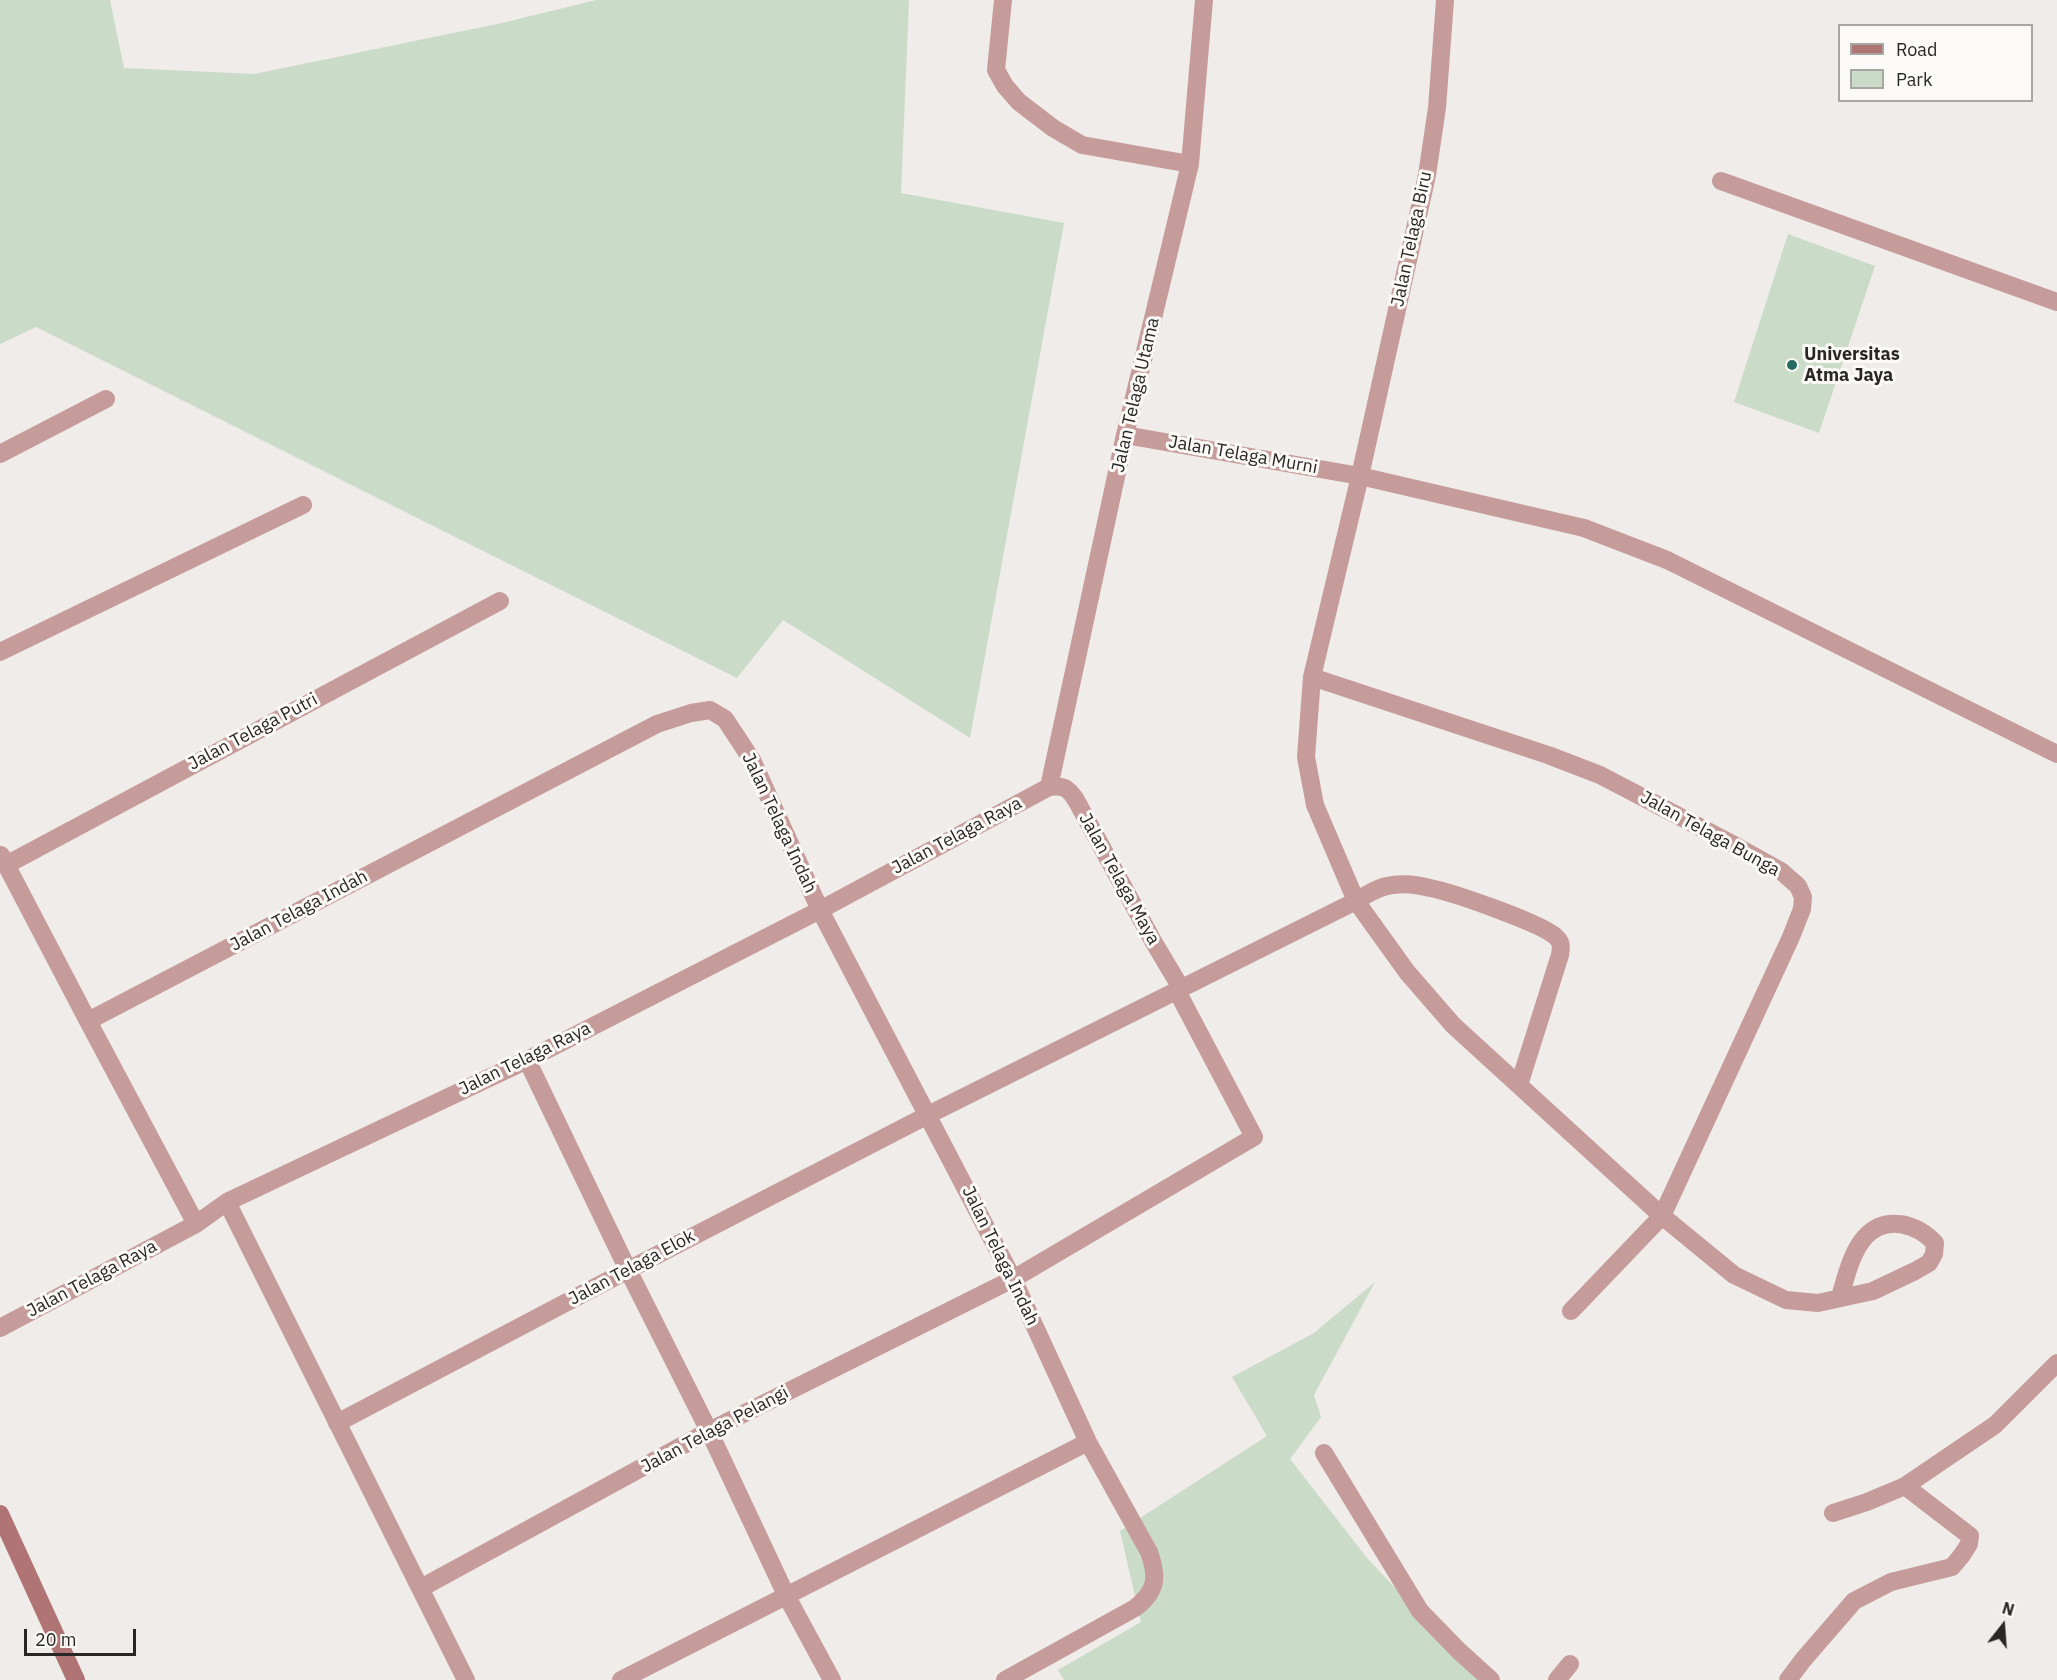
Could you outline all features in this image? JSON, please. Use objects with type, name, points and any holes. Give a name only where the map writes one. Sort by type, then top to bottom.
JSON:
[{"type":"street","points":[[1003,0],[996,70],[1005,86],[1019,102],[1053,128],[1082,146],[1191,164]]},
{"type":"street","name":"Jalan Telaga Utama","points":[[1048,787],[1125,435],[1191,164],[1204,0]]},
{"type":"street","name":"Jalan Telaga Biru","points":[[1444,0],[1437,108],[1426,175],[1360,476],[1312,677],[1306,757],[1315,806],[1356,901],[1407,972],[1453,1025],[1662,1216],[1734,1275],[1786,1300],[1818,1303],[1873,1291],[1929,1263],[1934,1254],[1935,1242],[1924,1231],[1912,1226],[1892,1223],[1879,1228],[1866,1236],[1849,1265],[1840,1297]]},
{"type":"street","points":[[1721,181],[2057,302]]},
{"type":"street","points":[[0,454],[106,399]]},
{"type":"street","name":"Jalan Telaga Murni","points":[[1125,435],[1360,476],[1584,528],[1623,542],[1727,589],[2057,754]]},
{"type":"street","points":[[0,652],[303,505]]},
{"type":"street","name":"Jalan Telaga Putri","points":[[3,859],[500,601]]},
{"type":"street","name":"Jalan Telaga Bunga","points":[[1312,677],[1548,755],[1600,775],[1781,871],[1798,886],[1803,897],[1802,909],[1791,938],[1662,1216],[1571,1311]]},
{"type":"street","name":"Jalan Telaga Indah","points":[[88,1021],[657,724],[692,712],[710,710],[725,719],[752,760],[820,910],[1013,1279],[1088,1442],[1149,1552],[1155,1569],[1147,1599],[1135,1608],[1005,1680]]},
{"type":"street","name":"Jalan Telaga Maya","points":[[1048,787],[1064,786],[1076,800],[1179,990]]},
{"type":"street","name":"Jalan Telaga Raya","points":[[0,1328],[196,1224],[227,1202],[527,1060],[820,910],[1048,787]]},
{"type":"street","points":[[3,859],[196,1224]]},
{"type":"street","name":"Jalan Telaga Elok","points":[[337,1424],[928,1115],[1373,891],[1393,885],[1431,888],[1535,924],[1560,940],[1562,946],[1560,955],[1519,1085]]},
{"type":"street","name":"Jalan Telaga Pelangi","points":[[421,1588],[709,1431],[1013,1279],[1254,1137],[1179,990]]},
{"type":"street","points":[[527,1060],[628,1270],[709,1431],[786,1595],[832,1680]]},
{"type":"street","points":[[227,1202],[466,1680]]},
{"type":"street","points":[[1833,1513],[1905,1486],[1995,1425],[2057,1363]]},
{"type":"street","points":[[621,1680],[1088,1442]]},
{"type":"street","points":[[1324,1453],[1420,1611],[1491,1680]]},
{"type":"street","points":[[1788,1680],[1854,1601],[1892,1582],[1952,1567],[1969,1544],[1970,1536],[1905,1486]]},
{"type":"street","points":[[0,1514],[76,1680]]},
{"type":"street","points":[[1557,1680],[1570,1664]]},
{"type":"green space","points":[[0,0],[110,0],[124,68],[254,74],[502,23],[596,0],[909,0],[901,193],[1064,223],[970,738],[783,620],[737,678],[36,327],[0,344]]},
{"type":"green space","points":[[1788,234],[1875,266],[1819,433],[1734,402]]},
{"type":"green space","points":[[1375,1282],[1314,1395],[1321,1417],[1290,1459],[1367,1558],[1484,1680],[1064,1680],[1058,1670],[1141,1622],[1120,1531],[1267,1436],[1232,1377],[1314,1333]]},
{"type":"place","name":"Universitas Atma Jaya","points":[[1792,365]]}]
